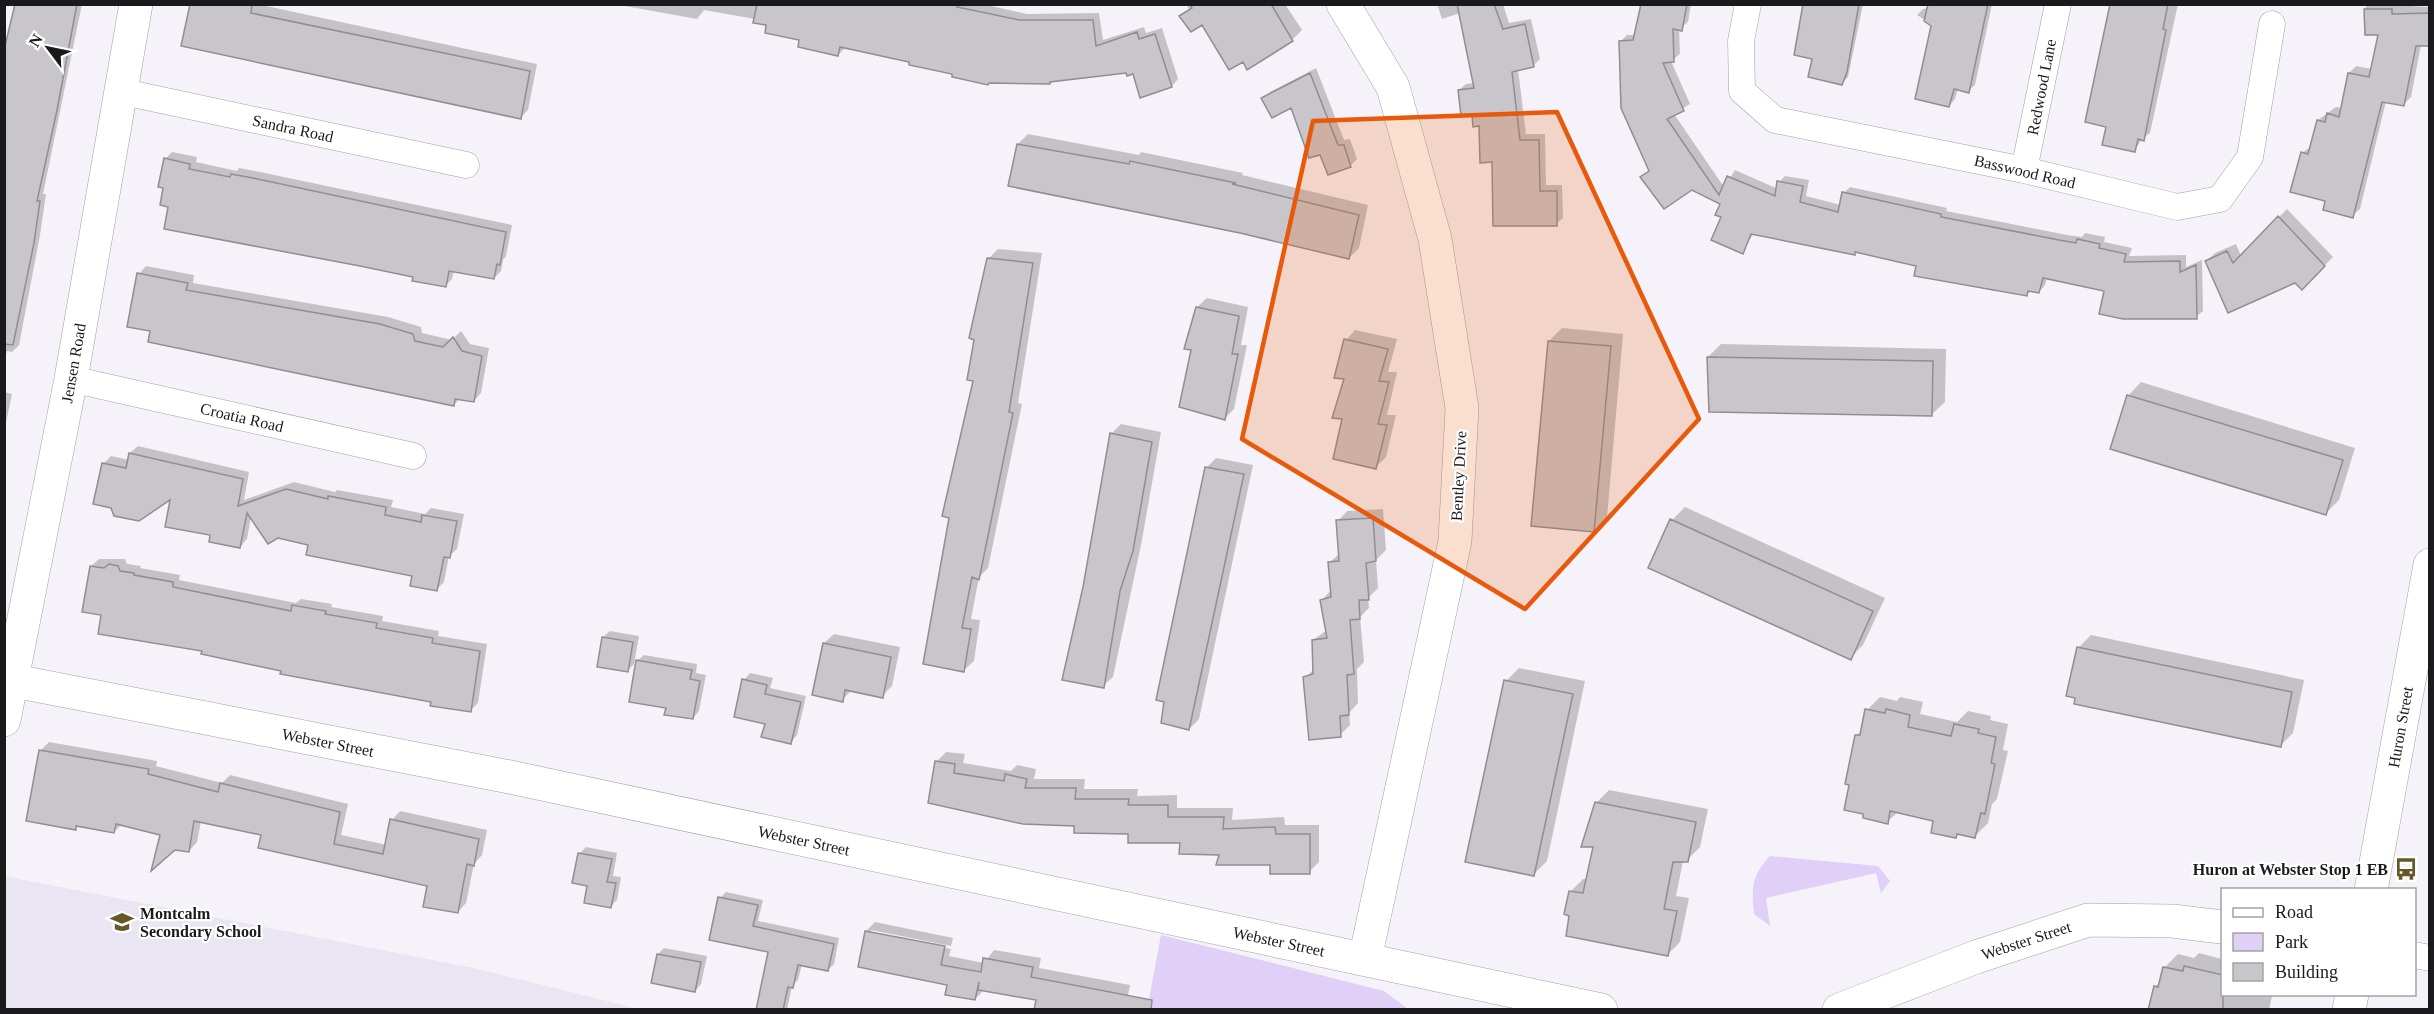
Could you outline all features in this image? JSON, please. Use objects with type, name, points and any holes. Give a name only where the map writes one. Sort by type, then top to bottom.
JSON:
[{"type":"street","name":"Jensen Road","points":[[4,720],[8,680],[71,379],[119,91],[136,4]]},
{"type":"street","name":"Bentley Drive","points":[[1343,4],[1393,87],[1435,239],[1462,408],[1455,541],[1365,959]]},
{"type":"street","name":"Basswood Road","points":[[1748,4],[1741,41],[1742,91],[1775,120],[2024,170],[2177,207],[2220,199],[2250,157],[2272,24]]},
{"type":"street","name":"Redwood Lane","points":[[2024,170],[2058,4]]},
{"type":"street","name":"Sandra Road","points":[[119,91],[466,165]]},
{"type":"street","name":"Croatia Road","points":[[71,379],[414,456]]},
{"type":"street","name":"Huron Street","points":[[2371,888],[2430,565]]},
{"type":"street","name":"Webster Street","points":[[8,680],[510,777],[1601,1010]]},
{"type":"street","name":"Webster Street","points":[[1839,1010],[1976,957],[2088,920],[2172,921],[2221,927]]},
{"type":"highlighted area","points":[[1557,112],[1699,419],[1525,609],[1242,439],[1313,121]]},
{"type":"shaded area","name":"Montcalm Secondary School","points":[[4,876],[474,968],[639,1009],[5,1009]]},
{"type":"green space","points":[[1770,856],[1878,866],[1890,881],[1881,893],[1876,873],[1766,898],[1770,926],[1754,914],[1753,897],[1756,876]]},
{"type":"green space","points":[[1161,935],[1384,991],[1408,1009],[1147,1010]]},
{"type":"building","points":[[15,4],[77,4],[37,201],[40,201],[34,243],[13,345],[4,344],[4,50]]},
{"type":"building","points":[[190,4],[252,4],[251,13],[530,71],[521,119],[181,46]]},
{"type":"building","points":[[757,4],[958,4],[957,7],[1019,20],[1093,20],[1096,46],[1137,32],[1139,39],[1155,34],[1172,87],[1140,98],[1133,74],[1127,76],[1126,73],[1050,82],[1050,84],[989,83],[988,85],[952,77],[952,74],[909,65],[909,62],[840,47],[838,56],[798,47],[799,40],[765,33],[766,25],[753,23]]},
{"type":"building","points":[[1190,4],[1271,4],[1293,41],[1247,70],[1243,62],[1229,70],[1202,25],[1191,32],[1179,16],[1192,8]]},
{"type":"building","points":[[1457,4],[1494,4],[1503,29],[1525,24],[1534,67],[1512,72],[1520,140],[1539,140],[1540,191],[1557,191],[1557,226],[1493,226],[1492,162],[1480,163],[1479,126],[1473,127],[1472,115],[1461,116],[1458,90],[1474,88]]},
{"type":"building","points":[[1641,4],[1687,4],[1682,31],[1673,29],[1674,62],[1663,63],[1684,111],[1667,119],[1719,195],[1727,176],[1775,196],[1777,181],[1803,186],[1800,202],[1838,212],[1842,192],[1941,214],[1941,217],[2076,243],[2077,239],[2100,244],[2099,248],[2126,254],[2124,262],[2180,261],[2180,272],[2196,265],[2197,319],[2123,319],[2099,314],[2104,291],[2043,278],[2039,293],[2028,291],[2027,296],[1914,276],[1916,266],[1855,252],[1855,255],[1751,234],[1743,254],[1711,240],[1721,217],[1715,215],[1720,204],[1692,190],[1664,209],[1640,177],[1649,171],[1621,108],[1619,41],[1633,40]]},
{"type":"building","points":[[1803,4],[1859,4],[1847,72],[1842,85],[1808,77],[1812,59],[1794,55]]},
{"type":"building","points":[[1928,4],[1988,4],[1969,93],[1954,89],[1949,107],[1915,99],[1931,26],[1924,21]]},
{"type":"building","points":[[2110,4],[2168,4],[2163,29],[2166,30],[2144,141],[2138,139],[2135,152],[2102,145],[2106,127],[2085,122]]},
{"type":"building","points":[[2364,9],[2392,9],[2392,14],[2430,13],[2430,46],[2416,46],[2404,106],[2382,102],[2353,218],[2323,210],[2325,201],[2290,192],[2301,152],[2308,154],[2317,120],[2325,122],[2327,113],[2339,117],[2348,73],[2369,77],[2378,35],[2365,35]]},
{"type":"building","points":[[1310,73],[1338,145],[1344,145],[1351,167],[1328,175],[1320,155],[1309,158],[1291,108],[1272,118],[1261,98]]},
{"type":"building","points":[[1017,144],[1129,164],[1130,161],[1236,183],[1232,184],[1359,215],[1349,259],[1240,233],[1008,186]]},
{"type":"building","points":[[164,158],[190,164],[189,169],[230,177],[231,174],[253,178],[506,232],[500,265],[497,264],[494,279],[449,271],[446,287],[412,281],[413,277],[360,266],[164,229],[168,207],[160,205],[163,188],[158,187]]},
{"type":"building","points":[[2278,216],[2325,266],[2302,290],[2295,283],[2228,313],[2205,261],[2227,251],[2233,263]]},
{"type":"building","points":[[987,258],[1033,263],[1009,412],[1013,413],[979,580],[972,577],[962,628],[971,629],[964,672],[923,664],[949,518],[942,516],[973,381],[967,380],[974,340],[969,338]]},
{"type":"building","points":[[137,273],[188,283],[186,290],[380,324],[413,334],[415,341],[443,347],[453,337],[462,351],[482,356],[474,402],[455,399],[454,406],[148,342],[150,331],[127,327]]},
{"type":"building","points":[[1196,307],[1239,316],[1232,354],[1238,354],[1225,420],[1179,407],[1191,350],[1184,349]]},
{"type":"building","points":[[1344,339],[1388,349],[1379,381],[1389,382],[1378,424],[1387,425],[1376,469],[1333,459],[1342,419],[1332,418],[1344,379],[1334,378]]},
{"type":"building","points":[[1548,341],[1611,346],[1594,532],[1531,526]]},
{"type":"building","points":[[1707,357],[1933,361],[1932,416],[1709,412]]},
{"type":"building","points":[[2127,395],[2343,460],[2326,515],[2110,449]]},
{"type":"building","points":[[1110,433],[1152,442],[1133,551],[1120,591],[1104,688],[1062,680],[1083,587]]},
{"type":"building","points":[[129,453],[243,479],[238,506],[286,489],[328,499],[328,496],[386,507],[385,515],[421,522],[422,515],[457,521],[450,558],[444,557],[437,591],[410,586],[412,576],[306,555],[308,545],[278,538],[268,544],[247,513],[240,548],[209,542],[210,535],[165,527],[170,500],[139,521],[114,516],[111,508],[93,504],[102,463],[126,468]]},
{"type":"building","points":[[1205,467],[1244,474],[1189,730],[1161,723],[1164,702],[1156,700]]},
{"type":"building","points":[[1373,518],[1376,561],[1366,563],[1369,600],[1359,600],[1360,619],[1350,620],[1354,674],[1347,675],[1349,715],[1340,716],[1341,737],[1309,740],[1303,677],[1313,674],[1312,640],[1327,638],[1320,600],[1331,597],[1328,562],[1339,561],[1336,520]]},
{"type":"building","points":[[1670,519],[1873,611],[1851,660],[1648,568]]},
{"type":"building","points":[[109,564],[118,566],[120,571],[134,573],[134,575],[173,582],[173,587],[291,611],[292,605],[326,611],[325,614],[377,623],[376,628],[433,638],[432,643],[480,651],[471,712],[430,706],[431,702],[280,674],[281,671],[201,654],[202,651],[98,634],[101,615],[82,612],[90,566],[104,568]]},
{"type":"building","points":[[602,637],[633,642],[628,672],[597,667]]},
{"type":"building","points":[[823,643],[891,657],[883,698],[845,690],[843,702],[812,695]]},
{"type":"building","points":[[2077,647],[2292,692],[2281,747],[2074,704],[2075,698],[2066,696]]},
{"type":"building","points":[[636,660],[692,670],[690,679],[700,681],[693,719],[664,715],[666,708],[629,702]]},
{"type":"building","points":[[742,679],[767,685],[765,694],[801,702],[791,744],[761,737],[765,724],[734,717]]},
{"type":"building","points":[[1504,680],[1573,694],[1534,876],[1465,862]]},
{"type":"building","points":[[1865,709],[1885,713],[1886,709],[1910,715],[1908,727],[1951,736],[1954,724],[1979,729],[1978,733],[1996,737],[1991,763],[1995,764],[1985,814],[1981,813],[1975,838],[1957,834],[1956,838],[1931,833],[1933,821],[1890,811],[1888,824],[1863,818],[1863,814],[1844,810],[1849,785],[1845,784],[1855,735],[1860,735]]},
{"type":"building","points":[[39,750],[149,769],[148,774],[218,792],[220,783],[340,812],[334,844],[383,854],[390,819],[479,839],[474,866],[467,864],[458,913],[423,907],[427,886],[258,848],[261,835],[194,821],[189,852],[175,850],[151,871],[160,835],[116,824],[114,833],[76,826],[76,830],[26,821]]},
{"type":"building","points":[[935,761],[955,764],[954,773],[1004,781],[1005,774],[1027,779],[1025,788],[1076,788],[1075,799],[1129,799],[1128,805],[1168,805],[1168,817],[1224,817],[1223,829],[1275,827],[1276,834],[1310,834],[1310,874],[1270,874],[1270,865],[1216,865],[1219,855],[1179,854],[1180,843],[1128,843],[1128,834],[1074,833],[1074,826],[1023,824],[928,803]]},
{"type":"building","points":[[1595,802],[1696,822],[1688,862],[1673,862],[1664,909],[1677,911],[1668,956],[1566,936],[1569,916],[1564,914],[1569,891],[1583,893],[1593,847],[1581,847]]},
{"type":"building","points":[[578,853],[612,859],[607,882],[616,883],[611,908],[584,903],[587,886],[572,883]]},
{"type":"building","points":[[718,897],[758,905],[753,926],[834,944],[828,971],[798,965],[793,988],[788,987],[783,1010],[756,1010],[768,952],[709,940]]},
{"type":"building","points":[[865,931],[945,946],[941,965],[981,972],[983,958],[1033,967],[1031,977],[1152,1000],[1151,1010],[1034,1010],[1036,1000],[978,990],[979,982],[975,1000],[945,995],[947,985],[858,967]]},
{"type":"building","points":[[657,954],[701,962],[695,992],[651,983]]},
{"type":"building","points":[[2184,966],[2221,975],[2223,1010],[2148,1010],[2154,986],[2158,987],[2163,967],[2183,971]]},
{"type":"place","name":"Huron at Webster Stop 1 EB","points":[[2406,869]]},
{"type":"place","name":"Montcalm Secondary School","points":[[122,922]]}]
